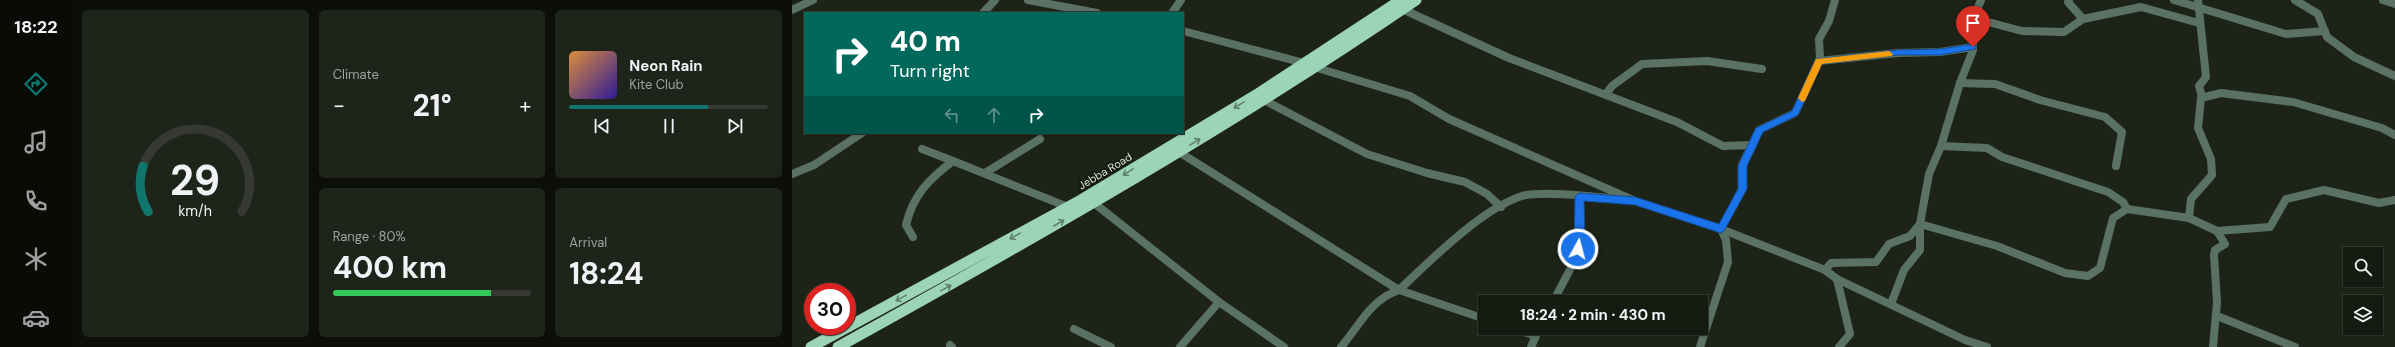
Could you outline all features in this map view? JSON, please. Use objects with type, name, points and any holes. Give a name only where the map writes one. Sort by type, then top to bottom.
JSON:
[{"type":"highway","name":"Jebba Road","points":[[811,347],[1068,207],[1309,65],[1402,5],[1416,0]]},
{"type":"highway","points":[[838,347],[1094,203],[1264,100],[1309,65]]},
{"type":"street","points":[[792,10],[813,0]]},
{"type":"street","points":[[985,12],[995,0]]},
{"type":"street","points":[[1028,0],[1092,12]]},
{"type":"street","points":[[1173,12],[1181,0]]},
{"type":"street","points":[[1721,229],[1742,189],[1742,166],[1759,130],[1795,113],[1819,61],[1819,39],[1829,21],[1835,0]]},
{"type":"street","points":[[1891,304],[1904,270],[1920,250],[1920,224],[1929,174],[1941,146],[1960,83],[1973,47],[1973,18],[1981,0]]},
{"type":"street","points":[[2069,0],[2068,2],[2083,19]]},
{"type":"street","points":[[2174,0],[2286,34],[2325,31]]},
{"type":"street","points":[[2189,218],[2191,199],[2212,175],[2211,159],[2198,128],[2198,113],[2202,97],[2199,86],[2206,77],[2197,8],[2198,0]]},
{"type":"street","points":[[2295,0],[2318,14],[2327,37],[2354,57],[2395,76]]},
{"type":"street","points":[[2383,0],[2395,4]]},
{"type":"street","points":[[1402,5],[1509,58],[1677,122],[1723,146],[1735,147],[1753,145]]},
{"type":"street","points":[[1973,18],[2022,31],[2064,32],[2083,19],[2141,7],[2199,23]]},
{"type":"street","points":[[1184,31],[1309,65],[1410,96],[1450,119],[1635,201],[1721,229],[1825,270],[1837,279],[1959,338],[1987,347]]},
{"type":"street","points":[[1819,61],[1898,53],[1940,52],[1973,47]]},
{"type":"street","points":[[1606,94],[1612,86],[1642,64],[1706,61],[1762,69]]},
{"type":"street","points":[[1960,83],[1995,84],[2040,100],[2105,117],[2122,132],[2116,166]]},
{"type":"street","points":[[2202,97],[2221,93],[2293,102],[2382,128],[2395,135]]},
{"type":"street","points":[[1264,100],[1367,154],[1427,173],[1465,182],[1487,194],[1501,207]]},
{"type":"street","points":[[792,174],[814,165],[860,134]]},
{"type":"street","points":[[986,173],[1040,139]]},
{"type":"street","points":[[1941,146],[1987,148],[2008,160],[2108,192],[2123,202],[2127,209]]},
{"type":"street","points":[[922,149],[986,173],[1068,207]]},
{"type":"street","points":[[1179,152],[1399,290],[1478,317]]},
{"type":"street","points":[[913,237],[906,225],[911,203],[918,190],[953,161]]},
{"type":"street","points":[[1920,224],[1956,232],[1992,244],[2069,274],[2092,276],[2098,272],[2103,264],[2110,220],[2119,211],[2127,209],[2189,218],[2217,231],[2270,227],[2286,199],[2324,190],[2379,203],[2395,200]]},
{"type":"street","points":[[1341,347],[1355,332],[1366,311],[1391,292],[1399,290],[1448,244],[1501,207],[1523,196],[1555,194],[1635,201]]},
{"type":"street","points":[[1557,295],[1575,260],[1580,238],[1579,197]]},
{"type":"street","points":[[1094,203],[1219,302],[1284,347]]},
{"type":"street","points":[[1825,270],[1831,263],[1876,262],[1889,244],[1910,236],[1920,224]]},
{"type":"street","points":[[1700,347],[1728,262],[1726,236],[1721,229]]},
{"type":"street","points":[[2213,347],[2217,316],[2216,287],[2212,263],[2215,250],[2225,244],[2217,231]]},
{"type":"street","points":[[1837,279],[1850,334],[1839,347]]},
{"type":"street","points":[[1180,347],[1219,302]]},
{"type":"street","points":[[2217,316],[2295,347]]},
{"type":"street","points":[[1074,329],[1111,347]]},
{"type":"street","points":[[1530,347],[1536,335]]},
{"type":"slow traffic","points":[[1802,98],[1819,61],[1889,54]]},
{"type":"route","points":[[1578,249],[1580,238],[1579,197],[1635,201],[1721,229],[1742,189],[1742,166],[1759,130],[1788,118],[1795,113],[1819,61],[1898,53],[1940,52],[1973,47]]}]
